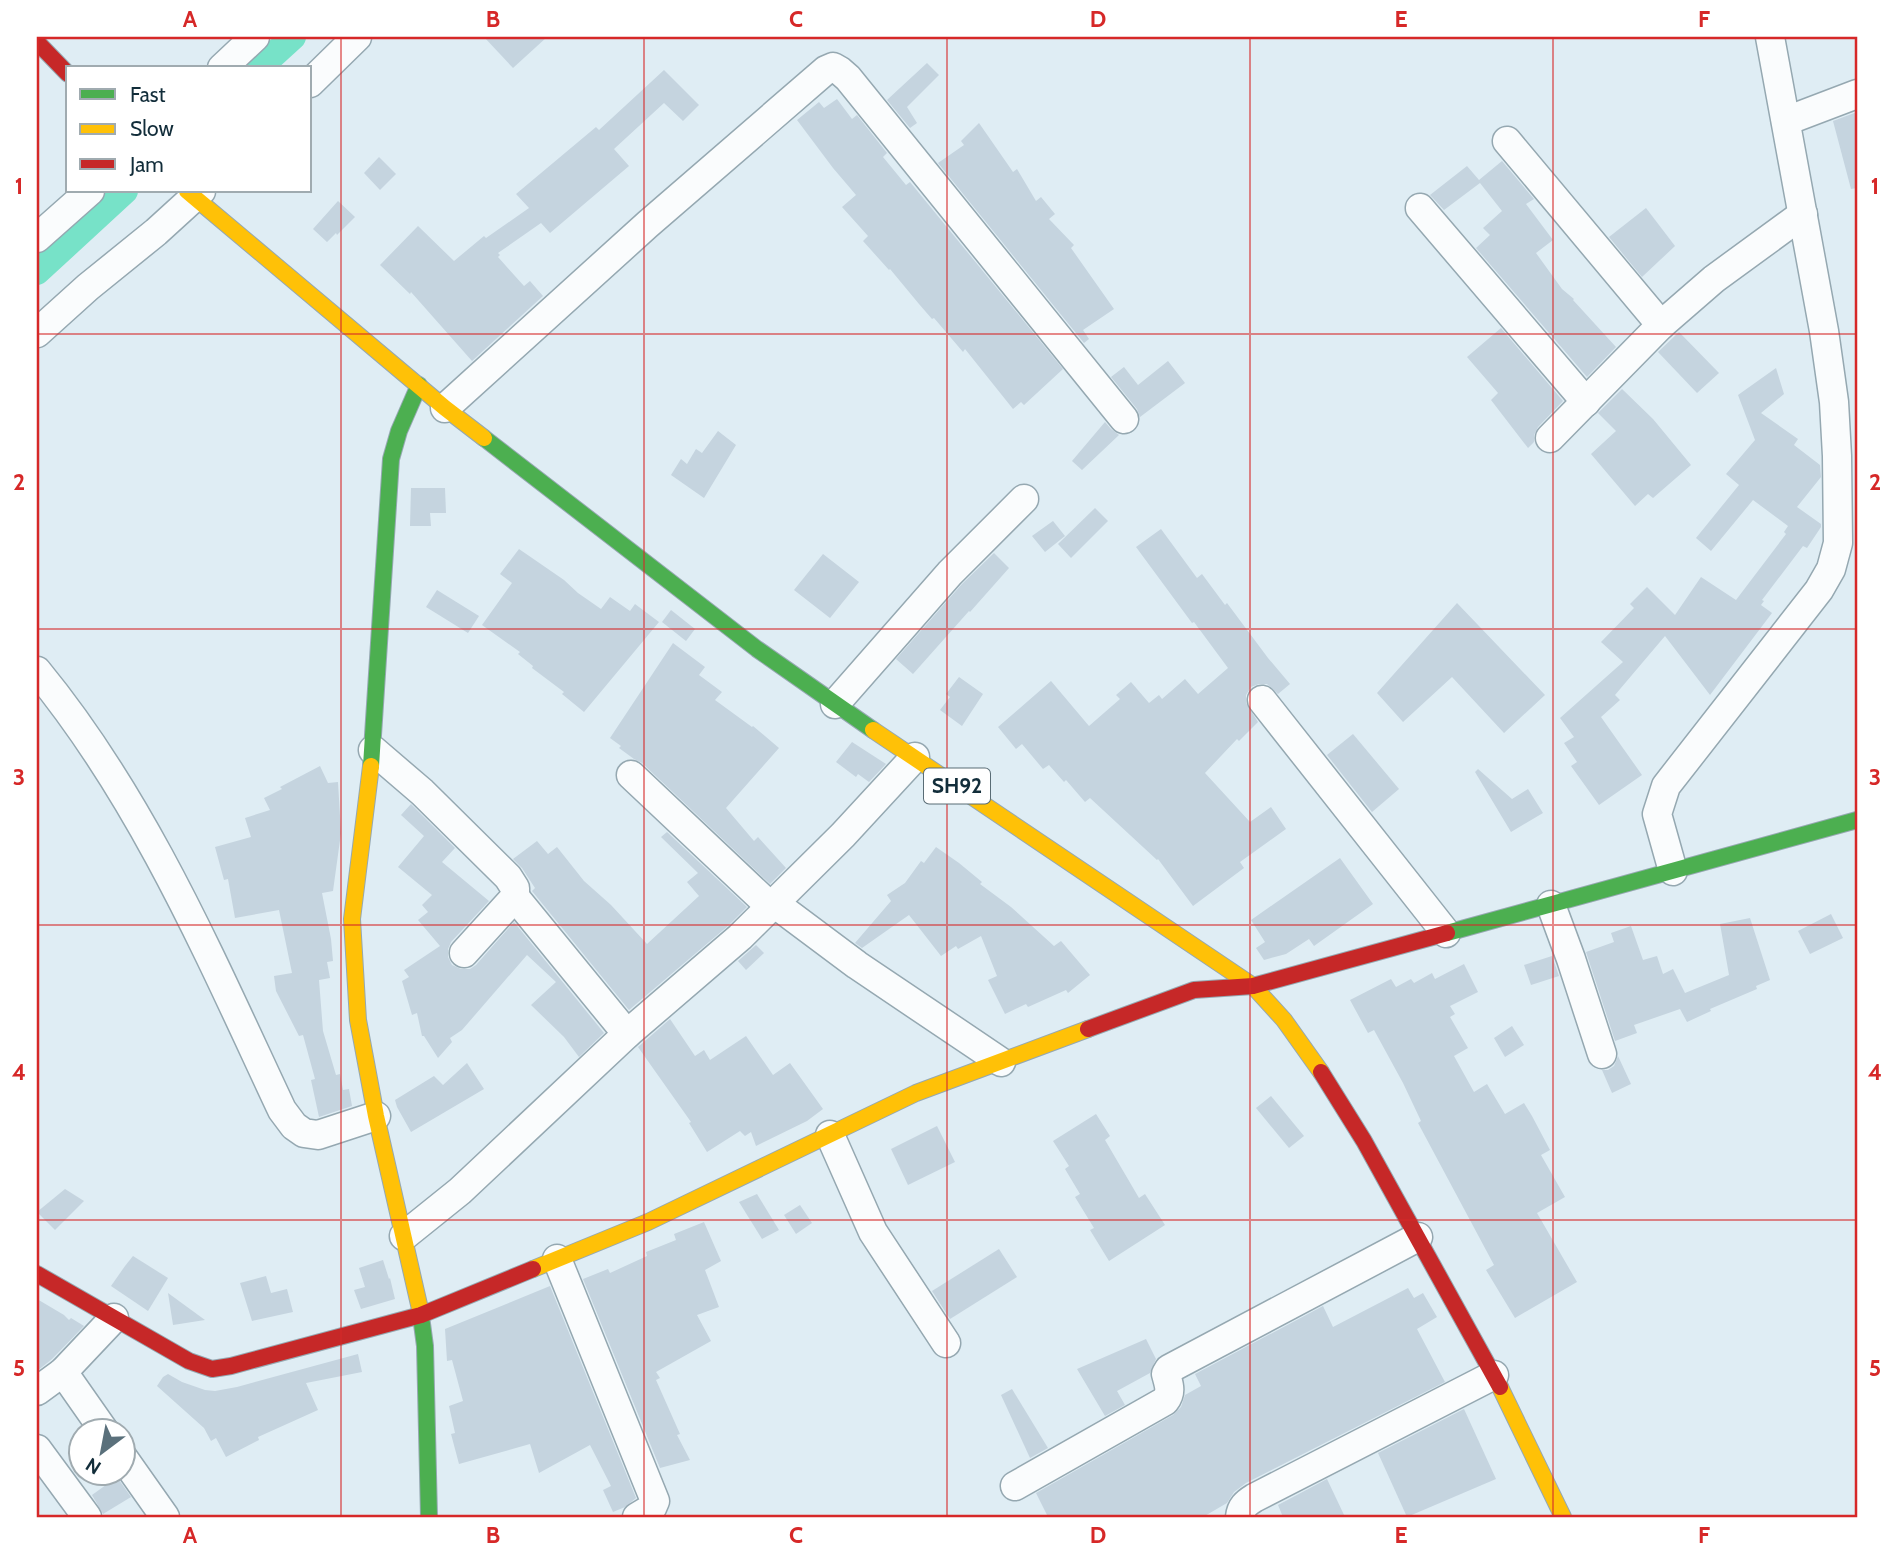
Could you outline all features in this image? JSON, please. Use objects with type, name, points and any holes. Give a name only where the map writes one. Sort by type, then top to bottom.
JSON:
[{"type":"street","points":[[224,66],[255,37]]},
{"type":"street","points":[[312,81],[357,37]]},
{"type":"street","points":[[1673,871],[1657,814],[1666,786],[1819,590],[1831,569],[1838,543],[1834,402],[1824,331],[1770,37]]},
{"type":"street","points":[[37,42],[66,72]]},
{"type":"street","points":[[445,408],[648,224],[833,67],[848,78],[1124,419]]},
{"type":"street","points":[[1786,121],[1857,94]]},
{"type":"street","points":[[1507,141],[1661,325]]},
{"type":"street","points":[[37,238],[89,192]]},
{"type":"street","points":[[37,333],[194,193]]},
{"type":"street","name":"SH92","points":[[194,193],[445,408],[757,649],[1253,986],[1284,1020],[1311,1056],[1364,1141],[1494,1375],[1563,1517]]},
{"type":"street","points":[[1420,208],[1586,402]]},
{"type":"street","points":[[1550,438],[1661,325],[1714,279],[1803,214]]},
{"type":"street","points":[[419,385],[399,431],[391,459],[373,750],[352,919],[358,1020],[376,1116],[421,1315],[425,1346],[429,1517]]},
{"type":"street","points":[[835,704],[950,573],[1024,499]]},
{"type":"street","points":[[37,671],[114,779],[159,856],[282,1110],[293,1126],[304,1133],[318,1135],[376,1116]]},
{"type":"street","points":[[1262,699],[1446,933]]},
{"type":"street","points":[[373,750],[422,792],[508,877],[515,888],[515,897],[627,1034]]},
{"type":"street","points":[[404,1236],[460,1191],[627,1034],[740,937],[844,835],[915,757]]},
{"type":"street","points":[[631,775],[773,905],[1001,1062]]},
{"type":"street","points":[[37,1274],[189,1361],[212,1368],[231,1366],[421,1315],[648,1222],[916,1093],[1194,990],[1253,986],[1857,820]]},
{"type":"street","points":[[464,953],[515,897]]},
{"type":"street","points":[[1550,905],[1602,1054]]},
{"type":"street","points":[[830,1135],[873,1232],[946,1343]]},
{"type":"street","points":[[1015,1486],[1164,1401],[1170,1395],[1166,1374],[1169,1369],[1418,1237]]},
{"type":"street","points":[[557,1259],[654,1501],[652,1508],[637,1517]]},
{"type":"street","points":[[37,1391],[63,1372],[114,1318]]},
{"type":"street","points":[[63,1372],[95,1418]]},
{"type":"street","points":[[1240,1517],[1245,1504],[1254,1498],[1494,1375]]},
{"type":"street","points":[[37,1449],[87,1517]]},
{"type":"street","points":[[136,1476],[165,1517]]},
{"type":"building","points":[[484,37],[547,37],[513,68]]},
{"type":"building","points":[[927,63],[939,75],[907,107],[917,123],[910,128],[887,100]]},
{"type":"building","points":[[664,70],[699,105],[683,121],[664,103],[614,149],[629,166],[550,233],[541,223],[498,253],[498,257],[524,286],[530,281],[543,296],[472,361],[411,292],[410,294],[380,265],[418,226],[454,261],[484,236],[486,238],[529,208],[516,194],[596,127],[599,130]]},
{"type":"building","points":[[837,99],[852,119],[857,115],[887,153],[883,157],[906,185],[910,182],[1063,369],[1024,405],[1021,402],[1013,409],[965,349],[963,352],[863,241],[868,236],[842,207],[856,195],[797,120],[819,102],[824,108]]},
{"type":"building","points":[[1857,112],[1857,188],[1851,189],[1833,121]]},
{"type":"building","points":[[979,123],[1013,172],[1017,169],[1036,201],[1041,197],[1055,214],[1049,219],[1074,245],[1071,248],[1114,309],[1083,330],[1089,339],[1084,343],[938,163],[964,145],[961,141]]},
{"type":"building","points":[[379,157],[396,174],[380,190],[364,173]]},
{"type":"building","points":[[1502,161],[1534,199],[1526,204],[1553,240],[1536,253],[1562,289],[1616,347],[1587,377],[1476,248],[1490,235],[1483,228],[1502,211],[1480,183],[1444,210],[1430,195],[1467,166],[1479,180]]},
{"type":"building","points":[[338,201],[355,217],[327,242],[313,229]]},
{"type":"building","points":[[1646,208],[1675,246],[1642,277],[1609,237]]},
{"type":"building","points":[[1501,328],[1563,401],[1538,427],[1534,442],[1528,448],[1491,400],[1498,393],[1467,357]]},
{"type":"building","points":[[1679,332],[1719,373],[1697,393],[1658,352]]},
{"type":"building","points":[[1168,361],[1185,383],[1140,417],[1137,409],[1111,377],[1124,367],[1138,385]]},
{"type":"building","points":[[1776,368],[1784,394],[1761,413],[1798,439],[1794,445],[1820,465],[1821,477],[1797,507],[1821,524],[1821,527],[1807,548],[1803,546],[1762,600],[1764,601],[1761,605],[1772,613],[1710,695],[1665,636],[1615,695],[1620,700],[1601,717],[1642,775],[1599,805],[1571,766],[1577,762],[1564,743],[1574,737],[1560,718],[1623,662],[1601,642],[1634,608],[1630,604],[1647,587],[1675,615],[1701,577],[1736,600],[1786,534],[1784,532],[1788,526],[1753,500],[1711,551],[1696,538],[1739,485],[1726,474],[1755,440],[1738,395]]},
{"type":"building","points":[[1622,389],[1653,419],[1691,465],[1653,498],[1648,494],[1635,506],[1591,454],[1616,431],[1598,413]]},
{"type":"building","points":[[1105,422],[1119,435],[1082,470],[1072,461]]},
{"type":"building","points":[[718,431],[736,445],[704,498],[671,475],[681,459],[687,464],[696,449],[702,453]]},
{"type":"building","points":[[411,488],[445,488],[446,513],[430,513],[431,526],[410,526]]},
{"type":"building","points":[[1095,508],[1108,521],[1071,558],[1058,544]]},
{"type":"building","points":[[1053,521],[1065,536],[1045,552],[1032,536]]},
{"type":"building","points":[[1161,529],[1197,578],[1202,574],[1290,684],[1278,694],[1267,684],[1251,687],[1246,695],[1246,703],[1258,722],[1239,741],[1237,739],[1205,773],[1250,822],[1271,807],[1286,829],[1240,862],[1244,868],[1193,906],[1158,859],[1090,798],[1085,802],[1049,765],[1043,769],[1022,744],[1016,749],[998,727],[1051,681],[1089,726],[1120,699],[1116,695],[1131,682],[1149,703],[1159,695],[1162,699],[1185,679],[1198,694],[1228,668],[1136,547]]},
{"type":"building","points":[[519,549],[601,609],[610,597],[630,611],[635,604],[659,622],[584,712],[562,694],[564,692],[532,668],[533,666],[518,654],[520,652],[482,625],[512,583],[500,574]]},
{"type":"building","points":[[994,553],[1009,568],[913,674],[896,659],[962,584]]},
{"type":"building","points":[[823,554],[859,582],[830,618],[794,590]]},
{"type":"building","points":[[437,590],[479,616],[468,633],[426,607]]},
{"type":"building","points":[[1457,603],[1545,695],[1504,733],[1452,677],[1403,722],[1377,693]]},
{"type":"building","points":[[671,610],[695,629],[686,641],[662,622]]},
{"type":"building","points":[[673,643],[705,667],[699,675],[722,692],[715,700],[779,748],[726,808],[754,841],[758,837],[786,868],[770,884],[642,763],[619,748],[621,746],[610,738]]},
{"type":"building","points":[[959,677],[983,694],[962,726],[940,710],[950,697],[946,694]]},
{"type":"building","points":[[1353,734],[1399,789],[1372,812],[1327,755]]},
{"type":"building","points":[[852,742],[886,764],[869,782],[858,774],[856,777],[836,762]]},
{"type":"building","points":[[320,766],[328,783],[338,782],[341,833],[333,891],[322,893],[333,961],[327,962],[330,978],[319,980],[323,1031],[336,1075],[340,1074],[343,1090],[349,1089],[352,1106],[319,1117],[311,1080],[315,1079],[303,1035],[299,1036],[276,991],[274,976],[292,973],[279,910],[235,918],[228,879],[224,880],[215,847],[251,837],[245,818],[270,810],[264,798]]},
{"type":"building","points":[[1478,769],[1512,799],[1528,789],[1543,813],[1511,832],[1475,772]]},
{"type":"building","points":[[411,804],[455,848],[442,862],[489,901],[451,942],[448,957],[452,965],[470,969],[476,965],[514,922],[604,1033],[579,1057],[564,1037],[531,1005],[556,982],[527,955],[462,1030],[450,1038],[452,1042],[438,1058],[422,1036],[417,1013],[412,1015],[402,981],[409,977],[404,970],[440,946],[418,920],[428,912],[422,905],[432,895],[398,867],[424,836],[401,815]]},
{"type":"building","points":[[667,832],[747,907],[629,1010],[532,891],[535,888],[513,859],[537,841],[548,854],[557,847],[584,881],[611,905],[647,944],[699,896],[687,882],[698,873],[661,837]]},
{"type":"building","points":[[936,847],[982,882],[980,884],[1011,907],[1054,946],[1061,941],[1090,975],[1068,993],[1066,990],[1005,1014],[988,980],[997,976],[981,936],[958,949],[956,946],[941,956],[909,915],[862,948],[855,943],[891,901],[887,895],[905,883],[921,861],[924,863]]},
{"type":"building","points":[[1340,858],[1373,904],[1314,946],[1309,939],[1286,954],[1264,960],[1256,948],[1265,942],[1251,920]]},
{"type":"building","points":[[1831,914],[1843,938],[1810,954],[1798,931]]},
{"type":"building","points":[[1750,918],[1770,980],[1756,986],[1757,989],[1687,1022],[1680,1009],[1634,1025],[1637,1033],[1615,1041],[1586,952],[1614,942],[1611,933],[1631,926],[1643,960],[1657,956],[1663,974],[1673,969],[1685,993],[1729,975],[1720,924]]},
{"type":"building","points":[[756,945],[764,953],[746,970],[738,961]]},
{"type":"building","points":[[1552,956],[1559,976],[1531,985],[1524,965]]},
{"type":"building","points":[[1464,964],[1478,992],[1450,1006],[1455,1014],[1450,1017],[1468,1048],[1454,1056],[1474,1092],[1487,1084],[1505,1114],[1524,1103],[1550,1150],[1541,1155],[1565,1197],[1537,1213],[1577,1282],[1515,1318],[1486,1270],[1494,1265],[1418,1123],[1421,1121],[1403,1083],[1374,1030],[1368,1033],[1350,1000],[1391,979],[1396,987],[1411,979],[1414,983],[1432,973],[1435,979]]},
{"type":"building","points":[[670,1019],[695,1056],[704,1050],[710,1060],[746,1036],[773,1075],[790,1063],[823,1109],[807,1121],[756,1146],[751,1132],[745,1136],[740,1131],[707,1152],[689,1123],[691,1122],[638,1047]]},
{"type":"building","points":[[1512,1026],[1524,1045],[1505,1057],[1494,1038]]},
{"type":"building","points":[[1618,1056],[1631,1084],[1612,1093],[1602,1070],[1614,1066]]},
{"type":"building","points":[[467,1063],[484,1089],[411,1132],[395,1100],[434,1076],[443,1085]]},
{"type":"building","points":[[1271,1096],[1304,1136],[1289,1148],[1256,1108]]},
{"type":"building","points":[[1096,1114],[1110,1136],[1105,1140],[1139,1198],[1145,1194],[1165,1225],[1109,1261],[1090,1230],[1094,1228],[1075,1197],[1080,1194],[1065,1169],[1069,1166],[1053,1141]]},
{"type":"building","points":[[937,1126],[955,1162],[908,1185],[891,1149]]},
{"type":"building","points":[[65,1189],[84,1201],[55,1230],[37,1212]]},
{"type":"building","points":[[757,1194],[779,1230],[762,1239],[739,1202]]},
{"type":"building","points":[[800,1205],[812,1223],[796,1234],[784,1215]]},
{"type":"building","points":[[704,1222],[721,1261],[705,1270],[719,1307],[697,1315],[711,1341],[656,1372],[660,1378],[656,1380],[680,1434],[677,1435],[690,1460],[660,1468],[583,1279],[608,1269],[610,1273],[647,1256],[646,1252],[676,1240],[674,1234]]},
{"type":"building","points":[[999,1249],[1017,1277],[950,1319],[932,1291]]},
{"type":"building","points":[[133,1256],[168,1278],[148,1311],[111,1286]]},
{"type":"building","points":[[383,1260],[395,1299],[361,1309],[354,1290],[365,1287],[359,1268]]},
{"type":"building","points":[[266,1276],[271,1293],[287,1289],[293,1312],[252,1321],[240,1283]]},
{"type":"building","points":[[550,1286],[636,1498],[613,1512],[603,1490],[611,1486],[590,1445],[539,1473],[530,1444],[459,1464],[451,1434],[455,1433],[449,1406],[463,1401],[452,1360],[447,1361],[445,1329]]},
{"type":"building","points":[[1408,1288],[1414,1298],[1423,1293],[1437,1317],[1417,1329],[1445,1382],[1246,1483],[1234,1492],[1227,1503],[1203,1517],[1048,1517],[1036,1493],[1173,1415],[1181,1407],[1185,1395],[1201,1386],[1195,1374],[1323,1306],[1333,1327]]},
{"type":"building","points":[[168,1293],[205,1320],[173,1325]]},
{"type":"building","points":[[37,1299],[69,1320],[71,1318],[84,1326],[37,1371]]},
{"type":"building","points":[[1146,1339],[1156,1359],[1150,1373],[1117,1391],[1125,1405],[1105,1416],[1077,1369]]},
{"type":"building","points":[[358,1354],[362,1372],[306,1383],[318,1410],[258,1437],[259,1440],[226,1457],[216,1438],[211,1441],[204,1428],[157,1386],[168,1374],[182,1382],[215,1391]]},
{"type":"building","points":[[1012,1389],[1048,1448],[1030,1458],[1001,1395]]},
{"type":"building","points":[[1464,1409],[1496,1479],[1407,1517],[1378,1453]]},
{"type":"building","points":[[1327,1479],[1345,1517],[1283,1517],[1278,1505]]},
{"type":"building","points":[[102,1488],[125,1488],[131,1497],[103,1514],[92,1495]]},
{"type":"waterway","points":[[261,66],[293,37]]},
{"type":"waterway","points":[[37,272],[124,192]]},
{"type":"traffic: fast","points":[[371,766],[391,459],[399,431],[419,385]]},
{"type":"traffic: fast","points":[[484,438],[757,649],[873,730]]},
{"type":"traffic: fast","points":[[1447,933],[1857,820]]},
{"type":"traffic: fast","points":[[420,1309],[425,1346],[429,1517]]},
{"type":"traffic: slow","points":[[188,192],[484,438]]},
{"type":"traffic: slow","points":[[873,730],[1253,986],[1284,1020],[1321,1072]]},
{"type":"traffic: slow","points":[[371,766],[352,919],[358,1020],[376,1116],[420,1309]]},
{"type":"traffic: slow","points":[[533,1269],[648,1222],[916,1093],[1088,1029]]},
{"type":"traffic: slow","points":[[1500,1387],[1563,1517]]},
{"type":"traffic: jam","points":[[37,42],[66,72]]},
{"type":"traffic: jam","points":[[1088,1029],[1194,990],[1253,986],[1447,933]]},
{"type":"traffic: jam","points":[[1321,1072],[1364,1141],[1500,1387]]},
{"type":"traffic: jam","points":[[37,1274],[189,1361],[212,1369],[421,1315],[533,1269]]}]
